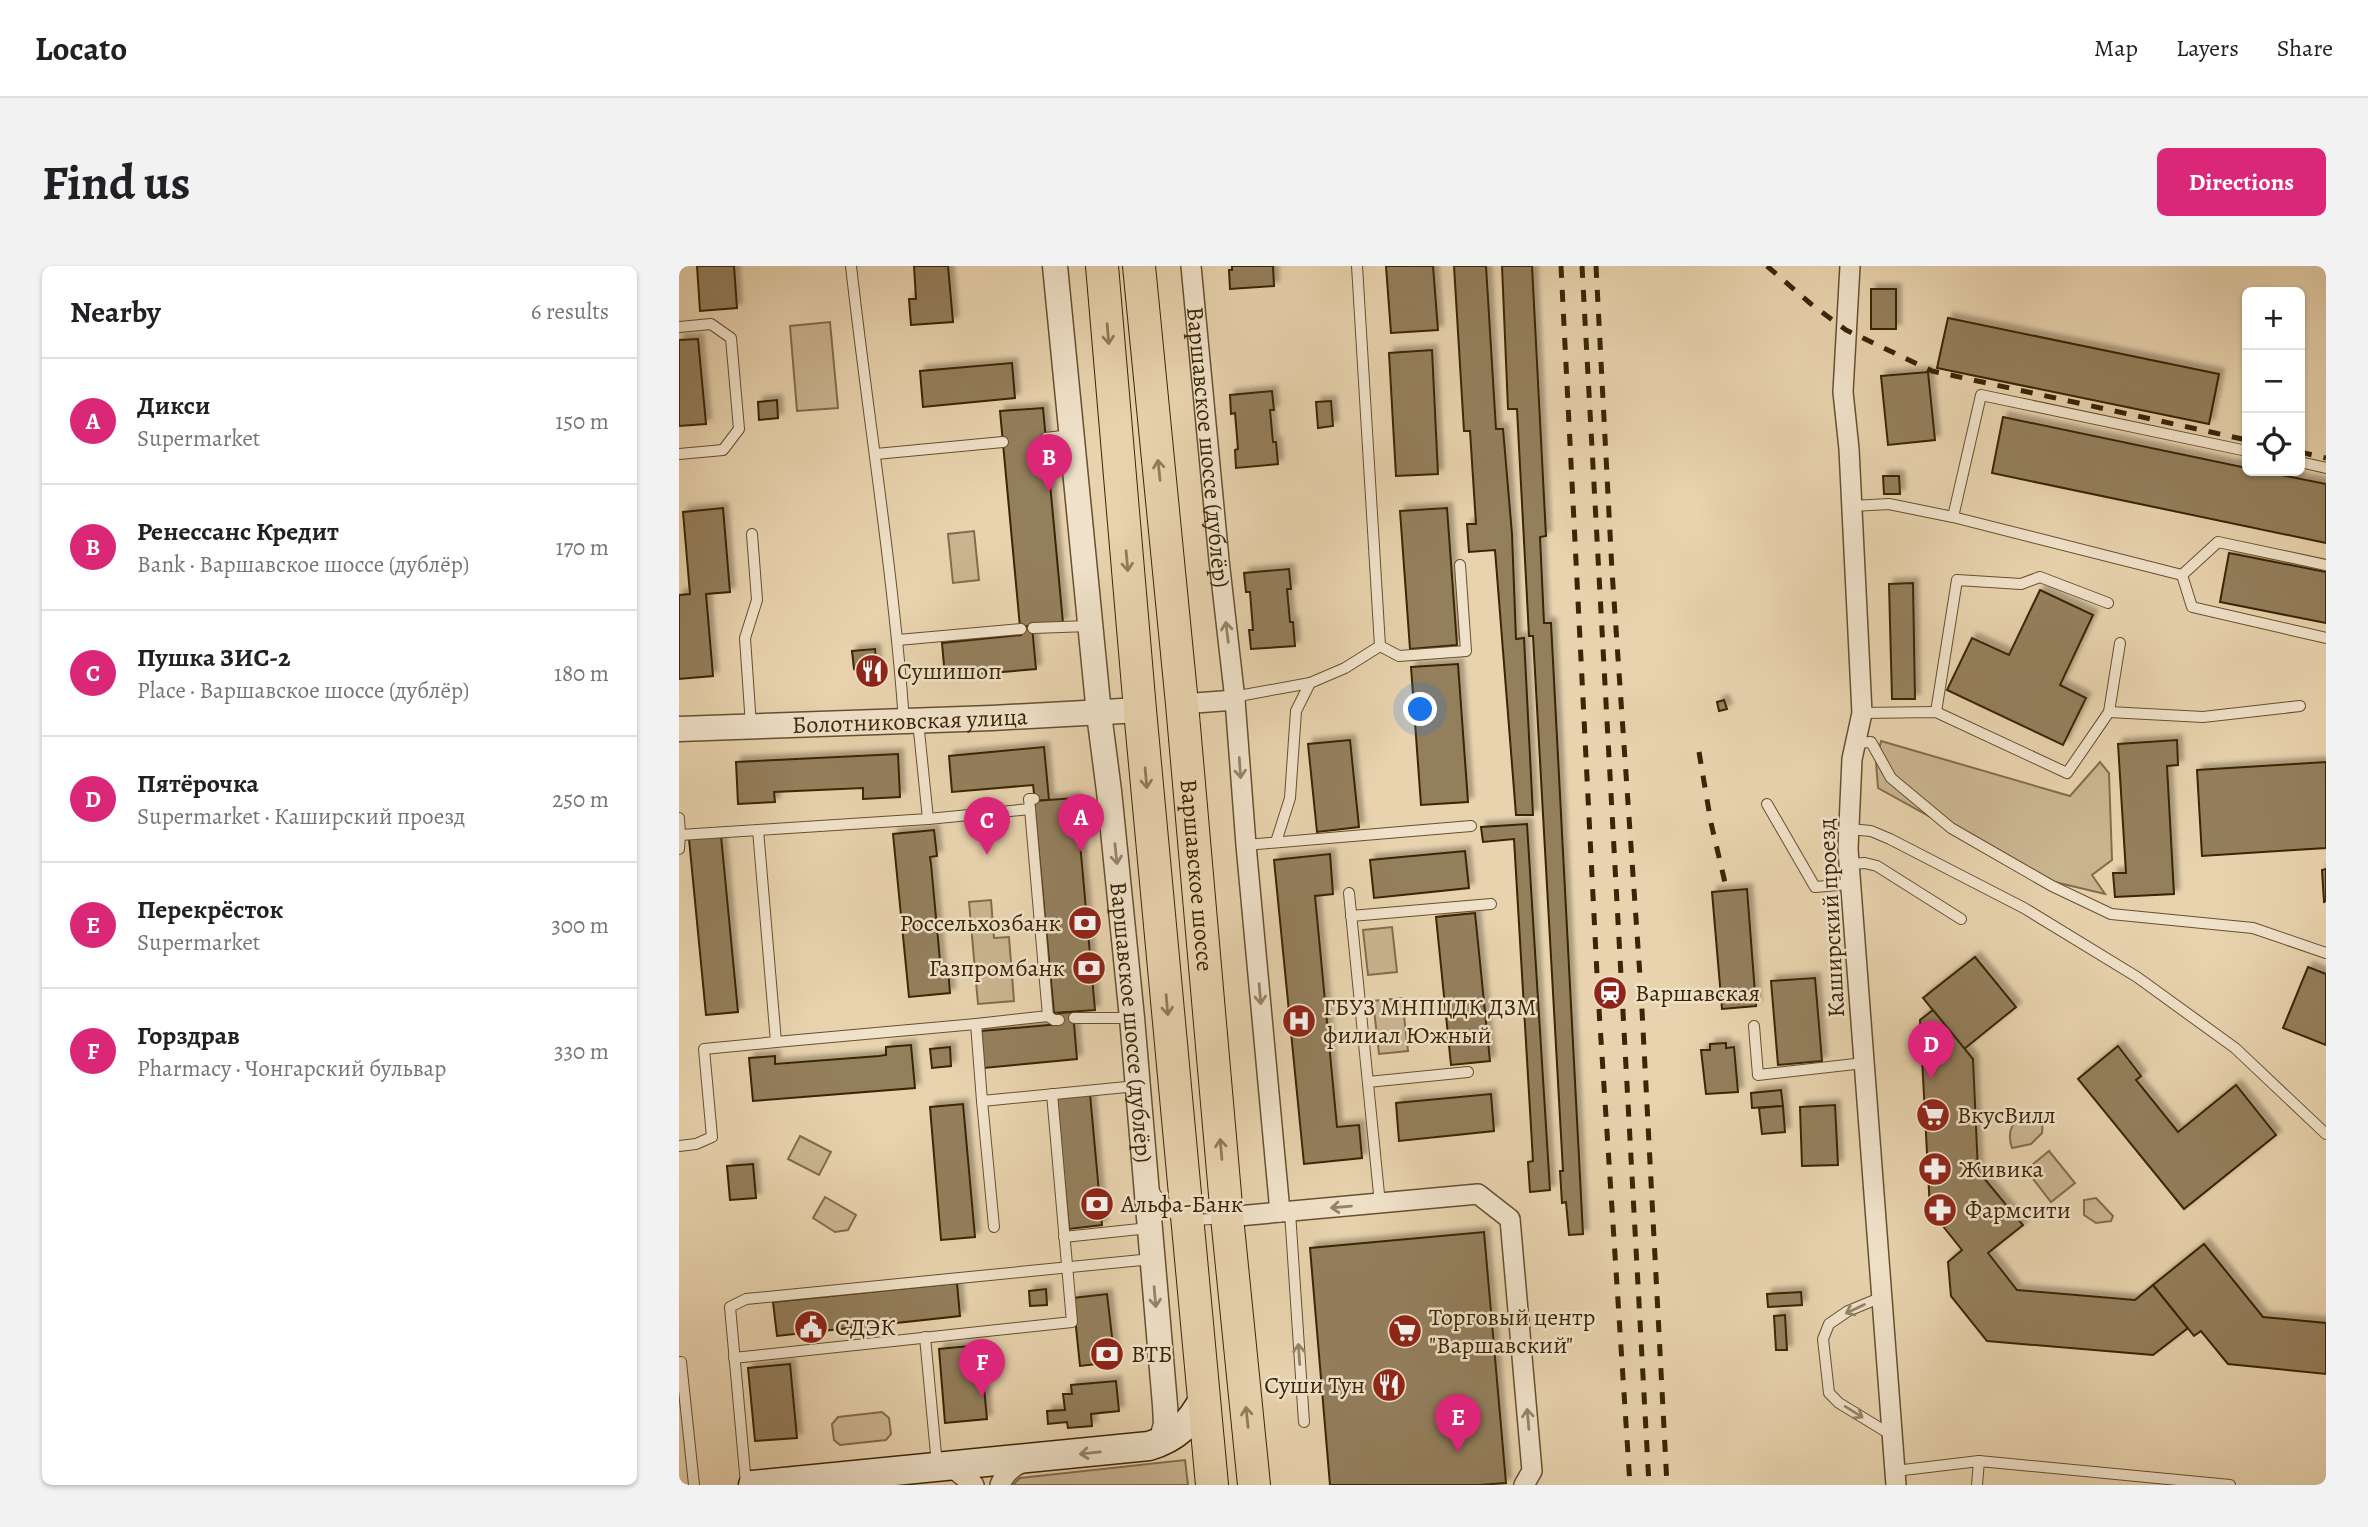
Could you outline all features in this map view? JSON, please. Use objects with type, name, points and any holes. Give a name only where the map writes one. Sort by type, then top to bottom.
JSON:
[{"type":"main road","name":"Варшавское шоссе","points":[[1102,266],[1212,1485]]},
{"type":"main road","name":"Варшавское шоссе","points":[[1139,266],[1254,1485]]},
{"type":"main road","points":[[753,1485],[1149,1446],[1181,1430],[1195,1416],[1204,1398]]},
{"type":"street","name":"Варшавское шоссе (дублёр)","points":[[1055,266],[1098,714],[1109,791],[1132,1018],[1165,1405],[1161,1442]]},
{"type":"street","name":"Варшавское шоссе (дублёр)","points":[[1191,266],[1235,699],[1246,845],[1285,1212]]},
{"type":"street","name":"Каширский проезд","points":[[1850,266],[1843,392],[1852,506],[1862,713],[1855,743],[1849,864],[1896,1478]]},
{"type":"street","points":[[1182,704],[1235,699]]},
{"type":"street","name":"Болотниковская улица","points":[[679,729],[1098,714],[1140,710]]},
{"type":"street","points":[[1227,1217],[1479,1194],[1510,1219],[1532,1471],[1524,1485]]},
{"type":"street","points":[[1000,1485],[1003,1477],[1015,1465],[1031,1459]]},
{"type":"street","points":[[943,1466],[975,1485]]},
{"type":"lane","points":[[851,266],[898,640],[928,819]]},
{"type":"lane","points":[[1357,266],[1380,646]]},
{"type":"lane","points":[[679,327],[711,324],[731,338],[739,429],[723,450],[679,454]]},
{"type":"lane","points":[[1953,517],[1981,395],[2242,450]]},
{"type":"lane","points":[[1046,438],[1072,435]]},
{"type":"lane","points":[[876,454],[1003,442]]},
{"type":"lane","points":[[2305,463],[2326,468]]},
{"type":"lane","points":[[1852,506],[1889,504],[1953,517],[2182,575]]},
{"type":"lane","points":[[751,727],[745,638],[757,600],[752,534]]},
{"type":"lane","points":[[2182,575],[2218,542],[2326,565]]},
{"type":"lane","points":[[1380,646],[1399,656],[1466,651],[1460,565]]},
{"type":"lane","points":[[2182,575],[2192,607],[2326,638]]},
{"type":"lane","points":[[1936,712],[1957,580],[2021,584],[2040,577],[2108,603]]},
{"type":"lane","points":[[1033,628],[1090,626]]},
{"type":"lane","points":[[898,640],[1021,629]]},
{"type":"lane","points":[[1862,713],[1936,712],[2067,773],[2109,712],[2120,643]]},
{"type":"lane","points":[[1235,699],[1310,683],[1345,668],[1380,646]]},
{"type":"lane","points":[[1276,842],[1290,798],[1296,711],[1310,683]]},
{"type":"lane","points":[[2109,712],[2203,717],[2300,706]]},
{"type":"lane","points":[[1855,743],[1871,743],[1891,778],[1951,828],[2052,886],[2111,914],[2253,928],[2326,953]]},
{"type":"lane","points":[[1034,799],[1029,799],[1048,1016]]},
{"type":"lane","points":[[1767,804],[1815,887],[1850,884]]},
{"type":"lane","points":[[680,835],[928,819],[1030,809]]},
{"type":"lane","points":[[679,818],[679,849]]},
{"type":"lane","points":[[1246,845],[1471,826]]},
{"type":"lane","points":[[1849,829],[1871,831],[2024,908],[2137,977],[2235,1048],[2326,1134]]},
{"type":"lane","points":[[758,830],[776,1042]]},
{"type":"lane","points":[[1849,864],[1865,863],[1877,866],[1961,919]]},
{"type":"lane","points":[[1349,893],[1380,1204]]},
{"type":"lane","points":[[1351,916],[1491,904]]},
{"type":"lane","points":[[679,1146],[712,1138],[704,1049],[1048,1016],[1059,1020]]},
{"type":"lane","points":[[1074,1018],[1132,1018]]},
{"type":"lane","points":[[975,1024],[994,1227]]},
{"type":"lane","points":[[1754,1026],[1758,1075],[1864,1063]]},
{"type":"lane","points":[[1368,1082],[1468,1072]]},
{"type":"lane","points":[[982,1101],[1137,1086]]},
{"type":"lane","points":[[734,1358],[1072,1322],[1052,1094]]},
{"type":"lane","points":[[1146,1180],[1166,1209],[1187,1221],[1227,1217]]},
{"type":"lane","points":[[1285,1212],[1304,1422]]},
{"type":"lane","points":[[1064,1237],[1149,1228]]},
{"type":"lane","points":[[747,1485],[730,1307],[746,1300],[1152,1259]]},
{"type":"lane","points":[[1883,1297],[1848,1311],[1829,1324],[1823,1339],[1829,1393],[1839,1403],[1893,1437]]},
{"type":"lane","points":[[925,1337],[943,1466]]},
{"type":"lane","points":[[679,1362],[694,1485]]},
{"type":"lane","points":[[1896,1478],[1979,1461],[2230,1485]]},
{"type":"lane","points":[[1977,1485],[1979,1461]]},
{"type":"shaded area","points":[[830,322],[838,408],[797,411],[790,326]]},
{"type":"shaded area","points":[[974,531],[979,580],[953,583],[948,534]]},
{"type":"shaded area","points":[[1881,741],[2070,796],[2100,762],[2109,773],[2112,860],[2092,875],[2105,894],[2042,879],[1878,788],[1876,762]]},
{"type":"shaded area","points":[[991,900],[994,938],[1009,937],[1014,1001],[978,1004],[969,902]]},
{"type":"shaded area","points":[[1392,927],[1397,972],[1368,975],[1363,930]]},
{"type":"shaded area","points":[[1402,998],[1408,1051],[1379,1054],[1373,1001]]},
{"type":"shaded area","points":[[2030,1112],[2037,1112],[2043,1118],[2042,1133],[2031,1144],[2012,1148],[2012,1126]]},
{"type":"shaded area","points":[[800,1136],[831,1152],[819,1175],[788,1159]]},
{"type":"shaded area","points":[[2049,1151],[2075,1183],[2051,1202],[2026,1170]]},
{"type":"shaded area","points":[[825,1197],[856,1215],[848,1230],[835,1232],[813,1218]]},
{"type":"shaded area","points":[[2096,1198],[2113,1216],[2111,1221],[2096,1223],[2084,1215],[2084,1200]]},
{"type":"shaded area","points":[[882,1412],[889,1418],[891,1434],[886,1440],[840,1445],[834,1440],[832,1424],[838,1417]]},
{"type":"shaded area","points":[[1185,1460],[1188,1485],[1013,1485],[1020,1478]]},
{"type":"building","points":[[697,266],[734,266],[737,308],[700,311]]},
{"type":"building","points":[[914,266],[948,266],[953,322],[911,325],[909,299],[916,299]]},
{"type":"building","points":[[1232,266],[1273,266],[1274,286],[1230,289],[1229,270],[1232,270]]},
{"type":"building","points":[[1386,266],[1433,266],[1438,330],[1391,333]]},
{"type":"building","points":[[1454,266],[1486,266],[1496,429],[1503,429],[1512,534],[1516,639],[1524,638],[1533,815],[1516,815],[1495,550],[1469,552],[1467,524],[1476,524],[1470,431],[1464,431]]},
{"type":"building","points":[[1502,266],[1532,266],[1546,536],[1540,537],[1544,623],[1551,623],[1583,1234],[1569,1235],[1566,1202],[1562,1203],[1560,1171],[1563,1171],[1533,636],[1529,636],[1517,409],[1508,409]]},
{"type":"building","points":[[1871,289],[1896,289],[1896,329],[1871,329]]},
{"type":"building","points":[[1948,318],[2219,374],[2209,424],[1937,368]]},
{"type":"building","points":[[698,339],[706,424],[679,426],[679,340]]},
{"type":"building","points":[[1432,350],[1438,474],[1396,476],[1389,353]]},
{"type":"building","points":[[1012,363],[1015,398],[923,407],[920,371]]},
{"type":"building","points":[[1928,372],[1935,440],[1888,445],[1881,376]]},
{"type":"building","points":[[1272,391],[1274,410],[1270,410],[1278,464],[1236,468],[1235,450],[1238,449],[1235,413],[1231,414],[1230,395]]},
{"type":"building","points":[[777,400],[778,418],[759,420],[758,402]]},
{"type":"building","points":[[1331,401],[1333,426],[1318,428],[1316,402]]},
{"type":"building","points":[[1043,408],[1063,623],[1020,627],[1000,411]]},
{"type":"building","points":[[2003,417],[2242,467],[2242,476],[2286,476],[2326,484],[2326,543],[1992,473]]},
{"type":"building","points":[[1883,476],[1899,476],[1900,494],[1884,494]]},
{"type":"building","points":[[723,508],[730,592],[706,594],[713,676],[679,679],[679,595],[690,594],[683,512]]},
{"type":"building","points":[[1447,508],[1457,645],[1410,649],[1400,511]]},
{"type":"building","points":[[2229,553],[2326,572],[2326,623],[2220,602]]},
{"type":"building","points":[[1289,569],[1291,589],[1287,589],[1295,646],[1251,649],[1249,630],[1253,630],[1250,592],[1246,592],[1244,573]]},
{"type":"building","points":[[1913,583],[1915,699],[1892,699],[1889,584]]},
{"type":"building","points":[[2040,590],[2093,615],[2060,685],[2086,698],[2063,745],[1947,690],[1972,638],[2009,655]]},
{"type":"building","points":[[1032,626],[1036,669],[945,677],[942,643],[1021,635],[1020,627]]},
{"type":"building","points":[[875,649],[877,674],[863,676],[854,669],[852,651]]},
{"type":"building","points":[[1458,664],[1468,802],[1421,805],[1411,667]]},
{"type":"building","points":[[1724,700],[1727,709],[1719,711],[1717,702]]},
{"type":"building","points":[[1350,740],[1359,827],[1317,832],[1308,744]]},
{"type":"building","points":[[2177,740],[2178,765],[2167,766],[2174,894],[2115,897],[2113,873],[2126,873],[2118,744]]},
{"type":"building","points":[[1044,747],[1049,800],[1035,801],[1033,785],[952,792],[949,756]]},
{"type":"building","points":[[898,754],[900,797],[863,799],[863,788],[774,792],[775,802],[738,804],[736,762]]},
{"type":"building","points":[[2326,762],[2326,848],[2202,856],[2197,770]]},
{"type":"building","points":[[1076,798],[1095,1010],[1054,1013],[1034,801]]},
{"type":"building","points":[[1527,824],[1550,1190],[1530,1192],[1528,1162],[1533,1161],[1514,839],[1483,842],[1481,827]]},
{"type":"building","points":[[934,830],[937,856],[930,857],[941,971],[948,970],[950,993],[909,997],[893,834]]},
{"type":"building","points":[[721,836],[738,1012],[706,1015],[689,839]]},
{"type":"building","points":[[1465,851],[1469,888],[1374,898],[1370,860]]},
{"type":"building","points":[[1330,854],[1333,894],[1315,896],[1337,1127],[1359,1125],[1362,1158],[1304,1164],[1274,860]]},
{"type":"building","points":[[2326,869],[2326,901],[2324,902],[2322,870]]},
{"type":"building","points":[[1747,889],[1756,1006],[1722,1009],[1712,892]]},
{"type":"building","points":[[1475,913],[1490,1061],[1451,1065],[1436,917]]},
{"type":"building","points":[[1975,957],[2016,1007],[1964,1049],[1923,998]]},
{"type":"building","points":[[2308,967],[2326,974],[2326,1045],[2283,1028]]},
{"type":"building","points":[[1815,978],[1822,1061],[1778,1065],[1771,981]]},
{"type":"building","points":[[1933,1010],[1973,1059],[1978,1171],[2023,1225],[1988,1253],[2017,1290],[2135,1300],[2153,1285],[2188,1328],[2153,1355],[1987,1341],[1951,1296],[1948,1262],[1962,1250],[1930,1210],[1920,1020]]},
{"type":"building","points":[[1073,1012],[1077,1059],[984,1068],[981,1031],[1060,1024],[1059,1013]]},
{"type":"building","points":[[1726,1043],[1726,1048],[1734,1047],[1738,1092],[1706,1094],[1701,1050],[1710,1050],[1710,1044]]},
{"type":"building","points":[[911,1045],[915,1088],[753,1101],[749,1058],[775,1056],[775,1064],[879,1056],[886,1055],[886,1047]]},
{"type":"building","points":[[2118,1046],[2141,1076],[2136,1080],[2178,1132],[2236,1085],[2276,1135],[2184,1209],[2078,1079]]},
{"type":"building","points":[[950,1047],[951,1066],[932,1068],[930,1049]]},
{"type":"building","points":[[1781,1090],[1783,1106],[1752,1108],[1751,1093]]},
{"type":"building","points":[[1090,1094],[1102,1225],[1069,1229],[1056,1097]]},
{"type":"building","points":[[1491,1094],[1494,1131],[1399,1141],[1396,1103]]},
{"type":"building","points":[[963,1104],[975,1237],[941,1240],[930,1107]]},
{"type":"building","points":[[1835,1105],[1838,1165],[1802,1166],[1800,1107]]},
{"type":"building","points":[[1783,1106],[1785,1132],[1762,1134],[1759,1108]]},
{"type":"building","points":[[753,1164],[756,1198],[730,1200],[727,1166]]},
{"type":"building","name":"Торговый центр \"Варшавский\"","points":[[1484,1232],[1506,1483],[1330,1485],[1310,1248]]},
{"type":"building","points":[[2204,1244],[2263,1317],[2326,1323],[2326,1374],[2228,1364],[2201,1331],[2194,1336],[2153,1285]]},
{"type":"building","points":[[957,1283],[960,1316],[777,1336],[773,1302]]},
{"type":"building","points":[[1046,1289],[1047,1305],[1030,1306],[1029,1291]]},
{"type":"building","points":[[1801,1292],[1802,1305],[1768,1307],[1767,1294]]},
{"type":"building","points":[[1107,1294],[1115,1362],[1080,1366],[1073,1298]]},
{"type":"building","points":[[1785,1315],[1787,1350],[1776,1350],[1774,1316]]},
{"type":"building","points":[[980,1345],[987,1419],[945,1423],[939,1349]]},
{"type":"building","points":[[790,1364],[797,1438],[755,1441],[748,1368]]},
{"type":"building","points":[[1116,1381],[1119,1411],[1091,1414],[1092,1426],[1068,1428],[1067,1422],[1048,1424],[1047,1411],[1065,1410],[1063,1394],[1072,1394],[1071,1385]]},
{"type":"railway","points":[[1561,266],[1598,994],[1630,1485]]},
{"type":"railway","points":[[1582,266],[1649,1485]]},
{"type":"railway","points":[[1596,266],[1612,571],[1641,991],[1667,1485]]},
{"type":"railway","points":[[1767,266],[1846,330],[1932,371],[2242,439]]},
{"type":"railway","points":[[2305,453],[2326,458]]},
{"type":"railway","points":[[1699,752],[1711,823],[1727,891]]},
{"type":"place","name":"Ренессанс Кредит","points":[[1049,492]]},
{"type":"place","name":"Сушишоп","points":[[872,671]]},
{"type":"place","name":"Дикси","points":[[1081,852]]},
{"type":"place","name":"Пушка ЗИС-2","points":[[987,855]]},
{"type":"place","name":"Россельхозбанк","points":[[1085,923]]},
{"type":"place","name":"Газпромбанк","points":[[1089,968]]},
{"type":"place","name":"Варшавская","points":[[1610,993]]},
{"type":"place","name":"ГБУЗ МНПЦДК ДЗМ филиал Южный","points":[[1299,1021]]},
{"type":"place","name":"Пятёрочка","points":[[1931,1079]]},
{"type":"place","name":"ВкусВилл","points":[[1933,1115]]},
{"type":"place","name":"Живика","points":[[1935,1169]]},
{"type":"place","name":"Альфа-Банк","points":[[1097,1204]]},
{"type":"place","name":"Фармсити","points":[[1940,1210]]},
{"type":"place","name":"СДЭК","points":[[811,1327]]},
{"type":"place","name":"Торговый центр \"Варшавский\"","points":[[1405,1331]]},
{"type":"place","name":"ВТБ","points":[[1107,1354]]},
{"type":"place","name":"Суши Тун","points":[[1389,1385]]},
{"type":"place","name":"Горздрав","points":[[982,1397]]},
{"type":"place","name":"Перекрёсток","points":[[1458,1452]]}]
